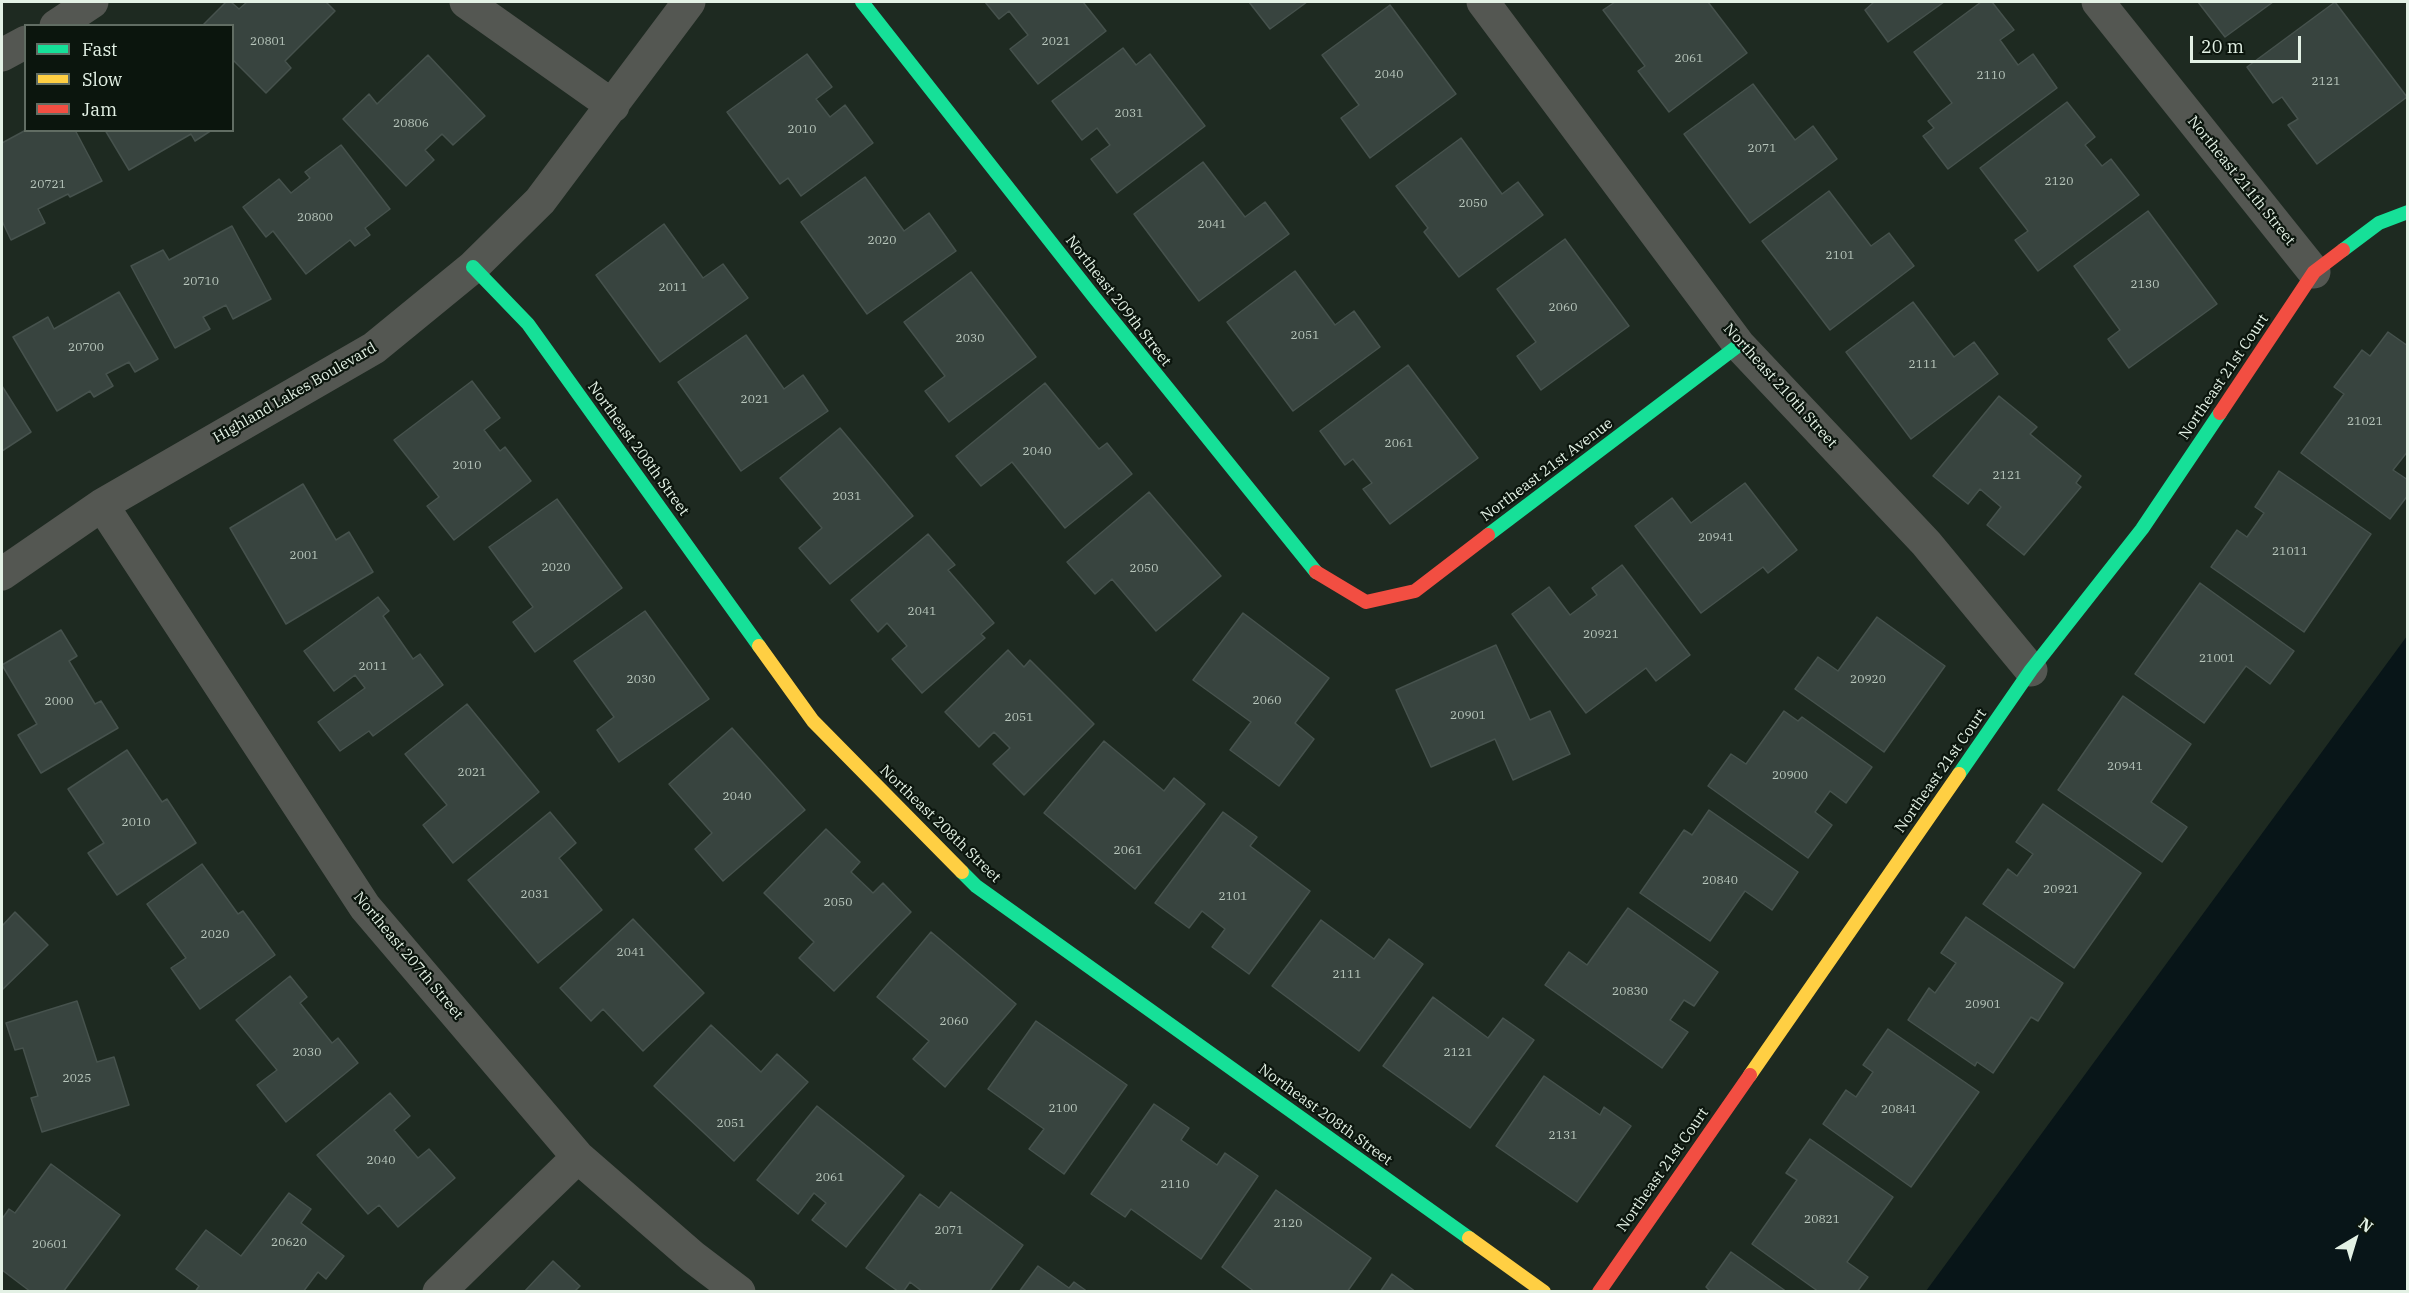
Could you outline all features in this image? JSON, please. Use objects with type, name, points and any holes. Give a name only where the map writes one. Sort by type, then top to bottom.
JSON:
[{"type":"street","points":[[59,24],[92,2]]},
{"type":"street","points":[[466,2],[613,106]]},
{"type":"street","name":"Highland Lakes Boulevard","points":[[2,574],[102,505],[374,348],[473,267],[540,201],[689,2]]},
{"type":"street","name":"Northeast 209th Street","points":[[862,2],[1312,570],[1366,602]]},
{"type":"street","name":"Northeast 210th Street","points":[[1484,2],[1739,345],[1926,543],[2031,670]]},
{"type":"street","name":"Northeast 211th Street","points":[[2098,2],[2314,272]]},
{"type":"street","points":[[2,55],[24,43]]},
{"type":"street","points":[[2314,272],[2379,223],[2408,212]]},
{"type":"street","name":"Northeast 208th Street","points":[[473,267],[528,324],[813,721],[976,886],[1544,1292]]},
{"type":"street","name":"Northeast 21st Court","points":[[1599,1292],[2031,670],[2142,530],[2314,272]]},
{"type":"street","name":"Northeast 21st Avenue","points":[[1366,602],[1415,591],[1739,345]]},
{"type":"street","name":"Northeast 207th Street","points":[[102,505],[365,907],[578,1157],[693,1257],[739,1292]]},
{"type":"street","points":[[439,1292],[578,1157]]},
{"type":"shaded area","points":[[2407,636],[2407,1291],[1926,1291]]},
{"type":"building","points":[[226,2],[231,2],[239,9],[247,2],[326,2],[335,11],[285,61],[291,68],[266,93],[234,61],[234,24],[204,24]]},
{"type":"building","points":[[985,2],[1083,2],[1106,31],[1038,84],[1010,49],[1028,35],[1009,11],[999,19]]},
{"type":"building","points":[[1249,2],[1307,2],[1270,29]]},
{"type":"building","points":[[1615,2],[1708,2],[1747,53],[1669,112],[1638,71],[1645,66],[1603,10]]},
{"type":"building","points":[[1874,2],[1944,2],[1888,42],[1865,10]]},
{"type":"building","points":[[1981,2],[1992,2],[2014,30],[2000,40],[2018,65],[2033,54],[2057,88],[1948,169],[1923,136],[1934,128],[1928,121],[1952,103],[1914,52]]},
{"type":"building","points":[[2198,2],[2273,2],[2225,37]]},
{"type":"building","points":[[2335,2],[2407,97],[2317,164],[2288,125],[2298,119],[2282,97],[2273,103],[2247,67]]},
{"type":"building","points":[[1390,5],[1456,94],[1370,158],[1341,118],[1359,105],[1322,55]]},
{"type":"building","points":[[1123,48],[1136,65],[1150,54],[1205,126],[1117,193],[1091,159],[1110,145],[1097,128],[1082,140],[1052,101]]},
{"type":"building","points":[[807,54],[832,87],[816,99],[830,117],[845,105],[873,143],[801,196],[788,178],[780,184],[727,112]]},
{"type":"building","points":[[428,55],[485,116],[453,145],[442,134],[425,150],[434,160],[406,186],[343,119],[369,94],[377,104]]},
{"type":"building","points":[[1753,84],[1795,140],[1813,126],[1837,159],[1750,223],[1684,134]]},
{"type":"building","points":[[2067,102],[2095,137],[2085,145],[2102,166],[2111,159],[2139,195],[2038,271],[2015,240],[2028,231],[1980,168]]},
{"type":"building","points":[[24,131],[76,132],[102,181],[70,197],[68,194],[38,209],[45,223],[11,240],[2,221],[2,143]]},
{"type":"building","points":[[106,132],[209,132],[195,141],[191,134],[129,170]]},
{"type":"building","points":[[1461,138],[1502,194],[1518,182],[1543,215],[1459,277],[1424,232],[1428,228],[1396,186]]},
{"type":"building","points":[[341,145],[390,209],[365,228],[370,235],[355,246],[350,240],[306,274],[273,231],[266,237],[243,207],[279,179],[291,193],[310,178],[305,172]]},
{"type":"building","points":[[1203,162],[1245,217],[1265,202],[1289,234],[1199,301],[1134,214]]},
{"type":"building","points":[[865,177],[904,231],[929,213],[956,251],[867,314],[801,222]]},
{"type":"building","points":[[1829,191],[1871,246],[1889,233],[1914,266],[1830,330],[1762,241]]},
{"type":"building","points":[[2148,211],[2217,304],[2129,368],[2108,339],[2120,330],[2074,266]]},
{"type":"building","points":[[664,224],[703,278],[723,264],[748,298],[660,362],[596,275]]},
{"type":"building","points":[[232,226],[271,299],[233,319],[226,305],[203,317],[210,329],[175,348],[131,266],[163,250],[169,260]]},
{"type":"building","points":[[1565,239],[1629,326],[1541,390],[1517,356],[1536,342],[1497,289]]},
{"type":"building","points":[[1295,271],[1335,325],[1354,311],[1380,347],[1293,411],[1227,322]]},
{"type":"building","points":[[971,272],[1036,357],[949,422],[925,391],[945,376],[904,322]]},
{"type":"building","points":[[119,292],[158,359],[135,372],[129,362],[106,374],[113,386],[94,397],[90,391],[57,411],[13,337],[48,317],[54,329]]},
{"type":"building","points":[[1913,302],[1954,357],[1974,342],[1998,374],[1911,439],[1846,352]]},
{"type":"building","points":[[2388,332],[2408,346],[2408,451],[2393,470],[2408,480],[2408,495],[2390,519],[2301,453],[2344,394],[2334,387],[2362,350],[2370,356]]},
{"type":"building","points":[[746,335],[784,389],[803,375],[828,411],[741,471],[678,382]]},
{"type":"building","points":[[1408,365],[1478,458],[1390,524],[1363,489],[1372,483],[1353,459],[1345,465],[1320,431]]},
{"type":"building","points":[[472,381],[500,418],[484,430],[500,451],[505,447],[531,481],[454,540],[427,506],[439,497],[394,440]]},
{"type":"building","points":[[1045,383],[1099,449],[1107,443],[1132,474],[1065,528],[1012,462],[981,486],[956,456]]},
{"type":"building","points":[[2,386],[31,432],[2,451]]},
{"type":"building","points":[[1999,396],[2037,427],[2030,434],[2081,476],[2076,483],[2081,487],[2024,555],[1987,525],[2001,507],[1980,489],[1968,504],[1933,476]]},
{"type":"building","points":[[840,428],[913,516],[830,584],[799,548],[822,528],[780,478]]},
{"type":"building","points":[[2279,471],[2371,534],[2304,632],[2211,567],[2237,530],[2247,537],[2264,513],[2255,507]]},
{"type":"building","points":[[1745,483],[1797,550],[1768,573],[1763,567],[1701,613],[1635,526],[1672,498],[1691,523]]},
{"type":"building","points":[[303,484],[336,540],[349,532],[373,572],[286,624],[230,528]]},
{"type":"building","points":[[1149,492],[1221,576],[1156,631],[1112,579],[1095,594],[1067,562]]},
{"type":"building","points":[[557,499],[622,588],[535,652],[513,622],[533,607],[489,547]]},
{"type":"building","points":[[928,534],[955,565],[948,570],[994,623],[981,634],[985,638],[922,693],[892,659],[907,646],[887,623],[878,632],[851,600]]},
{"type":"building","points":[[1622,565],[1690,655],[1656,681],[1646,668],[1586,713],[1512,614],[1549,587],[1570,615],[1597,595],[1592,588]]},
{"type":"building","points":[[2200,583],[2294,651],[2270,684],[2246,666],[2204,723],[2135,674]]},
{"type":"building","points":[[378,597],[389,611],[383,616],[413,659],[420,654],[443,685],[373,736],[369,731],[340,751],[318,722],[365,688],[355,675],[334,691],[304,651]]},
{"type":"building","points":[[645,611],[709,699],[619,762],[597,730],[614,717],[574,661]]},
{"type":"building","points":[[1243,613],[1329,678],[1295,723],[1314,739],[1279,786],[1230,750],[1251,722],[1193,680]]},
{"type":"building","points":[[1877,617],[1945,666],[1884,752],[1795,689],[1818,657],[1838,671]]},
{"type":"building","points":[[61,630],[77,656],[69,661],[95,704],[101,701],[118,728],[41,773],[18,735],[37,724],[2,665]]},
{"type":"building","points":[[1496,645],[1530,720],[1550,711],[1570,754],[1513,780],[1495,739],[1431,767],[1396,690]]},
{"type":"building","points":[[1008,650],[1024,667],[1030,660],[1094,724],[1024,795],[993,764],[1010,748],[994,732],[979,747],[945,712]]},
{"type":"building","points":[[2123,696],[2191,744],[2151,802],[2187,827],[2162,862],[2058,790]]},
{"type":"building","points":[[467,704],[539,792],[453,863],[423,825],[447,805],[405,754]]},
{"type":"building","points":[[1784,711],[1798,721],[1802,717],[1872,767],[1846,803],[1830,791],[1815,812],[1832,825],[1808,858],[1708,786],[1731,754],[1746,764]]},
{"type":"building","points":[[732,728],[805,810],[723,881],[695,849],[712,833],[669,784]]},
{"type":"building","points":[[1104,741],[1164,791],[1174,778],[1205,804],[1135,889],[1044,813]]},
{"type":"building","points":[[127,750],[162,802],[167,799],[196,843],[117,895],[88,853],[104,843],[68,789]]},
{"type":"building","points":[[2043,804],[2141,873],[2074,968],[1983,904],[2008,869],[2017,876],[2033,854],[2016,842]]},
{"type":"building","points":[[1709,810],[1798,872],[1772,910],[1745,891],[1710,941],[1640,893],[1684,830],[1692,835]]},
{"type":"building","points":[[550,812],[576,843],[559,858],[602,910],[538,963],[468,880]]},
{"type":"building","points":[[1223,812],[1257,837],[1250,846],[1310,891],[1249,974],[1212,947],[1225,929],[1202,911],[1189,928],[1155,903]]},
{"type":"building","points":[[826,829],[860,862],[851,872],[873,893],[883,883],[911,912],[834,991],[799,958],[814,942],[764,893]]},
{"type":"building","points":[[202,864],[238,914],[243,911],[275,955],[200,1009],[171,968],[186,958],[147,904]]},
{"type":"building","points":[[1628,908],[1718,972],[1694,1006],[1684,1000],[1670,1020],[1688,1032],[1662,1068],[1545,985],[1569,952],[1587,965]]},
{"type":"building","points":[[15,912],[48,945],[2,990],[2,926]]},
{"type":"building","points":[[1966,917],[2063,983],[2038,1021],[2031,1017],[1993,1073],[1977,1062],[1975,1066],[1908,1020],[1929,988],[1935,993],[1956,963],[1941,953]]},
{"type":"building","points":[[633,919],[704,993],[643,1051],[603,1009],[591,1021],[560,988]]},
{"type":"building","points":[[1321,920],[1374,959],[1389,939],[1423,964],[1359,1051],[1272,986]]},
{"type":"building","points":[[931,932],[1016,1004],[945,1087],[913,1059],[929,1041],[877,997]]},
{"type":"building","points":[[290,976],[307,997],[300,1003],[332,1043],[338,1038],[358,1063],[286,1122],[257,1085],[277,1070],[236,1020]]},
{"type":"building","points":[[1433,997],[1488,1038],[1503,1018],[1534,1040],[1470,1128],[1383,1066]]},
{"type":"building","points":[[77,1001],[97,1062],[114,1057],[129,1105],[42,1132],[31,1098],[38,1096],[23,1048],[15,1050],[6,1023]]},
{"type":"building","points":[[1036,1021],[1127,1085],[1064,1174],[1029,1149],[1044,1129],[988,1089]]},
{"type":"building","points":[[711,1025],[761,1072],[777,1054],[808,1082],[734,1161],[654,1086]]},
{"type":"building","points":[[1888,1029],[1979,1092],[1911,1187],[1823,1124],[1846,1090],[1856,1097],[1873,1072],[1863,1065]]},
{"type":"building","points":[[1544,1076],[1600,1115],[1604,1107],[1631,1126],[1577,1202],[1496,1146]]},
{"type":"building","points":[[390,1093],[410,1116],[394,1130],[418,1158],[429,1149],[455,1178],[398,1227],[379,1205],[368,1214],[317,1155]]},
{"type":"building","points":[[1154,1104],[1189,1128],[1181,1140],[1217,1165],[1225,1153],[1258,1176],[1201,1259],[1131,1209],[1125,1217],[1091,1194]]},
{"type":"building","points":[[817,1106],[904,1176],[846,1247],[812,1220],[826,1203],[814,1193],[798,1214],[757,1180]]},
{"type":"building","points":[[1810,1139],[1893,1197],[1847,1262],[1868,1277],[1857,1292],[1819,1292],[1752,1244],[1797,1180],[1786,1173]]},
{"type":"building","points":[[51,1164],[120,1215],[63,1292],[31,1292],[2,1270],[2,1219],[9,1209],[15,1213]]},
{"type":"building","points":[[1276,1190],[1371,1258],[1347,1292],[1255,1292],[1222,1267]]},
{"type":"building","points":[[951,1192],[1023,1245],[989,1292],[923,1292],[910,1282],[903,1292],[899,1292],[866,1268],[920,1194],[939,1208]]},
{"type":"building","points":[[289,1193],[311,1209],[301,1223],[344,1256],[326,1279],[318,1272],[303,1292],[195,1292],[199,1286],[176,1269],[206,1230],[241,1256]]},
{"type":"building","points":[[1731,1252],[1787,1292],[1711,1292],[1706,1287]]},
{"type":"building","points":[[553,1261],[580,1286],[574,1292],[524,1292]]},
{"type":"building","points":[[1038,1266],[1069,1288],[1074,1282],[1088,1292],[1019,1292]]},
{"type":"building","points":[[1392,1274],[1416,1292],[1380,1292]]},
{"type":"traffic: fast","points":[[862,2],[1094,297],[1316,572]]},
{"type":"traffic: fast","points":[[2343,250],[2379,223],[2408,212]]},
{"type":"traffic: fast","points":[[473,267],[528,324],[759,646]]},
{"type":"traffic: fast","points":[[1488,535],[1739,345]]},
{"type":"traffic: fast","points":[[1959,774],[2031,670],[2142,529],[2220,413]]},
{"type":"traffic: fast","points":[[962,872],[976,886],[1469,1238]]},
{"type":"traffic: slow","points":[[759,646],[813,721],[962,872]]},
{"type":"traffic: slow","points":[[1750,1075],[1959,774]]},
{"type":"traffic: slow","points":[[1469,1238],[1544,1292]]},
{"type":"traffic: jam","points":[[2220,413],[2314,272],[2343,250]]},
{"type":"traffic: jam","points":[[1316,572],[1366,602],[1415,591],[1488,535]]},
{"type":"traffic: jam","points":[[1599,1292],[1750,1075]]}]
